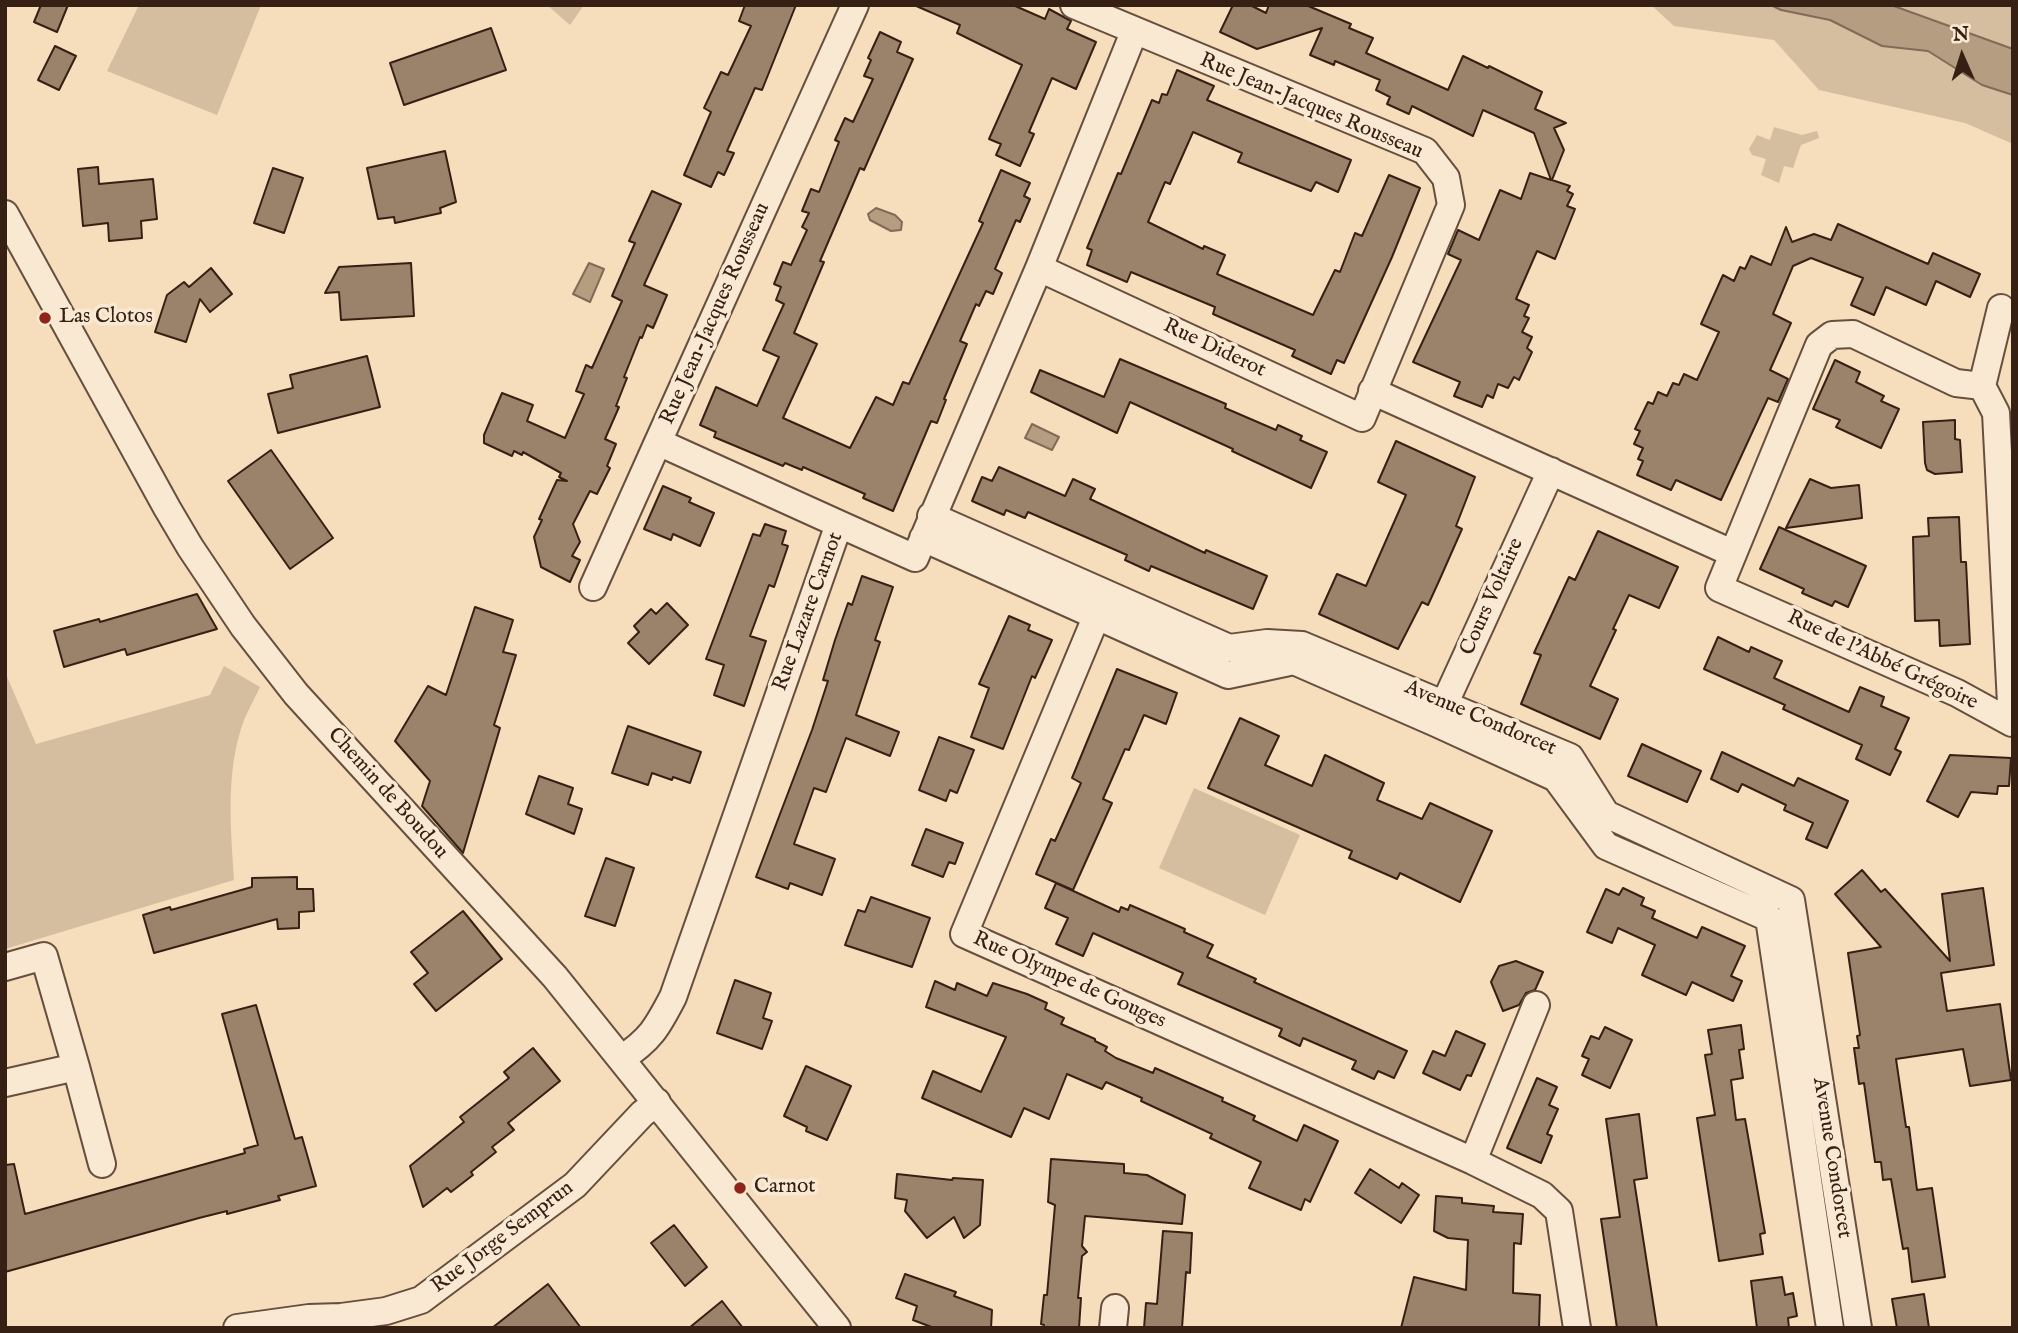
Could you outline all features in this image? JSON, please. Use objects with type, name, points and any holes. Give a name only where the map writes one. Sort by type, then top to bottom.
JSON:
[{"type":"street","name":"Rue Jean-Jacques Rousseau","points":[[838,524],[658,442],[855,5]]},
{"type":"street","name":"Rue Jean-Jacques Rousseau","points":[[1073,5],[1425,151],[1446,178],[1451,205],[1372,391]]},
{"type":"street","points":[[927,527],[1039,268],[1134,32]]},
{"type":"street","name":"Chemin de Boudou","points":[[5,214],[167,508],[243,626],[296,694],[555,977],[837,1328]]},
{"type":"street","name":"Rue Diderot","points":[[1039,268],[1362,418],[1372,391]]},
{"type":"street","points":[[1982,386],[2001,309]]},
{"type":"street","name":"Rue de l'Abbé Grégoire","points":[[1853,334],[1956,383],[1982,386],[1996,413],[2012,723],[1957,693],[1719,588],[1732,553],[1819,345],[1832,335],[1853,334]]},
{"type":"street","points":[[1372,391],[1732,553]]},
{"type":"street","points":[[593,586],[658,442]]},
{"type":"street","name":"Cours Voltaire","points":[[1440,713],[1551,471]]},
{"type":"street","name":"Rue Lazare Carnot","points":[[621,1059],[644,1044],[673,997],[838,524],[915,558],[927,527]]},
{"type":"street","name":"Avenue Condorcet","points":[[927,527],[1102,604],[1228,675],[1294,662],[1570,757],[1606,814],[1791,900],[1858,1328]]},
{"type":"street","name":"Rue Olympe de Gouges","points":[[1102,604],[964,934],[1473,1161],[1542,1195],[1559,1212],[1577,1328]]},
{"type":"street","name":"Avenue Condorcet","points":[[1440,713],[1556,778],[1606,846],[1769,918],[1830,1328]]},
{"type":"street","points":[[5,967],[44,956],[102,1164]]},
{"type":"street","points":[[1473,1161],[1536,1005]]},
{"type":"street","points":[[5,1083],[76,1067]]},
{"type":"street","name":"Rue Jorge Semprun","points":[[249,1327],[386,1311],[421,1300],[575,1185],[642,1114],[657,1102]]},
{"type":"shaded area","points":[[139,5],[261,5],[217,115],[107,71]]},
{"type":"shaded area","points":[[547,5],[584,5],[570,25]]},
{"type":"shaded area","points":[[1651,5],[1771,5],[1781,10],[1830,20],[1882,46],[1928,51],[1982,85],[2013,95],[2013,144],[1965,123],[1819,90],[1774,40],[1674,26]]},
{"type":"shaded area","points":[[1771,5],[1891,5],[2013,49],[2013,95],[1982,85],[1928,51],[1882,46],[1830,20],[1781,10]]},
{"type":"shaded area","points":[[1891,5],[2013,5],[2013,49]]},
{"type":"shaded area","points":[[1774,127],[1802,135],[1817,131],[1819,138],[1801,145],[1793,168],[1784,166],[1779,183],[1761,175],[1766,159],[1752,155],[1749,149],[1757,135],[1770,140]]},
{"type":"shaded area","points":[[876,208],[895,215],[902,222],[901,230],[891,231],[870,220],[868,214]]},
{"type":"shaded area","points":[[589,263],[604,269],[590,302],[573,294]]},
{"type":"shaded area","points":[[1032,424],[1059,437],[1052,450],[1025,438]]},
{"type":"shaded area","points":[[224,666],[260,687],[242,726],[233,768],[231,806],[234,880],[5,949],[5,672],[36,744],[210,695]]},
{"type":"shaded area","points":[[1194,788],[1300,835],[1265,915],[1159,868]]},
{"type":"building","points":[[41,5],[68,5],[57,32],[34,22]]},
{"type":"building","points":[[745,5],[796,5],[762,90],[755,88],[727,151],[734,153],[724,175],[718,172],[711,187],[684,175],[711,112],[704,108],[721,72],[728,75],[751,26],[739,21]]},
{"type":"building","points":[[914,5],[1013,5],[1045,19],[1049,9],[1071,21],[1067,29],[1096,42],[1076,89],[1052,78],[1029,132],[1034,134],[1020,166],[996,155],[1001,144],[989,139],[1022,65],[957,33],[960,25]]},
{"type":"building","points":[[1233,5],[1250,5],[1266,13],[1269,5],[1306,5],[1351,24],[1349,28],[1373,38],[1366,53],[1448,90],[1463,56],[1542,92],[1535,109],[1566,123],[1554,128],[1564,150],[1552,180],[1570,186],[1567,191],[1573,194],[1567,206],[1575,209],[1555,259],[1537,251],[1516,299],[1529,305],[1524,316],[1529,318],[1522,332],[1532,337],[1527,348],[1532,352],[1519,380],[1514,377],[1508,388],[1498,384],[1493,398],[1487,395],[1482,407],[1454,396],[1460,382],[1413,362],[1461,260],[1448,254],[1458,230],[1479,240],[1500,190],[1521,199],[1530,173],[1551,180],[1534,133],[1483,110],[1473,136],[1412,106],[1409,114],[1387,104],[1390,97],[1376,90],[1380,80],[1335,61],[1334,65],[1310,55],[1322,28],[1257,49],[1220,32]]},
{"type":"building","points":[[491,28],[506,70],[404,105],[390,63]]},
{"type":"building","points":[[880,32],[901,42],[897,52],[913,59],[864,170],[860,168],[820,261],[824,262],[794,333],[817,344],[783,418],[850,448],[876,397],[893,405],[903,382],[909,384],[983,223],[979,221],[1001,170],[1030,183],[1024,196],[1030,199],[1020,222],[1016,220],[995,269],[1002,273],[993,294],[986,291],[979,306],[976,304],[960,341],[967,344],[937,423],[931,421],[893,511],[863,498],[865,494],[803,467],[802,470],[785,463],[783,466],[714,437],[716,432],[700,425],[716,387],[757,406],[779,357],[763,350],[784,304],[776,300],[781,287],[774,284],[783,262],[791,265],[807,230],[802,227],[809,213],[802,211],[811,189],[819,192],[839,142],[835,140],[845,118],[853,122],[873,79],[864,76],[871,60],[868,58]]},
{"type":"building","points":[[55,46],[76,56],[59,90],[38,80]]},
{"type":"building","points":[[1177,70],[1214,86],[1207,100],[1351,160],[1338,192],[1316,182],[1311,191],[1238,162],[1242,153],[1193,132],[1170,184],[1165,182],[1148,222],[1203,249],[1204,246],[1225,255],[1217,274],[1313,315],[1335,270],[1340,272],[1355,233],[1362,236],[1389,175],[1420,188],[1344,363],[1337,360],[1331,374],[1292,356],[1295,350],[1213,314],[1215,307],[1131,272],[1127,282],[1087,265],[1092,250],[1087,248],[1118,173],[1121,174],[1152,100],[1159,103],[1162,94],[1167,95]]},
{"type":"building","points":[[445,151],[456,202],[440,208],[441,213],[395,223],[394,217],[378,219],[367,168]]},
{"type":"building","points":[[98,167],[99,184],[153,179],[157,219],[141,221],[142,238],[109,241],[108,223],[83,226],[78,169]]},
{"type":"building","points":[[273,168],[303,178],[284,233],[254,223]]},
{"type":"building","points":[[652,191],[681,204],[644,285],[667,295],[653,328],[647,325],[642,338],[640,337],[624,377],[627,378],[616,406],[619,407],[605,439],[616,444],[607,466],[610,468],[597,494],[590,491],[573,524],[580,542],[572,556],[580,560],[570,582],[541,567],[534,537],[557,480],[567,481],[559,477],[561,473],[523,452],[522,455],[514,451],[512,456],[484,443],[484,435],[502,393],[533,405],[527,421],[565,438],[584,394],[576,391],[586,365],[592,368],[622,301],[612,296],[635,243],[629,241]]},
{"type":"building","points":[[1838,224],[1928,264],[1933,253],[1980,274],[1970,297],[1936,281],[1926,305],[1886,287],[1874,315],[1851,305],[1863,278],[1811,258],[1793,266],[1773,314],[1791,323],[1770,370],[1788,379],[1778,402],[1768,398],[1721,500],[1676,480],[1671,490],[1637,475],[1643,461],[1638,459],[1643,448],[1634,444],[1640,431],[1635,429],[1648,402],[1653,404],[1658,392],[1667,396],[1673,383],[1679,385],[1684,374],[1697,380],[1719,332],[1701,324],[1723,275],[1734,281],[1740,267],[1745,269],[1751,256],[1771,265],[1786,227],[1792,242],[1814,234],[1831,240]]},
{"type":"building","points":[[411,263],[414,316],[341,320],[339,292],[325,293],[339,267]]},
{"type":"building","points":[[211,268],[232,294],[210,312],[200,299],[186,342],[155,332],[167,295],[184,282],[189,287]]},
{"type":"building","points":[[367,356],[380,407],[278,433],[268,394],[293,388],[290,375]]},
{"type":"building","points":[[1120,359],[1226,404],[1225,408],[1276,430],[1278,425],[1302,436],[1300,440],[1327,452],[1311,488],[1130,402],[1117,433],[1031,392],[1040,370],[1104,397]]},
{"type":"building","points":[[1835,360],[1860,372],[1856,382],[1884,396],[1881,401],[1899,409],[1881,448],[1836,427],[1840,420],[1813,409]]},
{"type":"building","points":[[1955,420],[1955,439],[1960,440],[1962,472],[1935,474],[1927,470],[1925,463],[1923,422]]},
{"type":"building","points":[[1396,441],[1475,477],[1456,526],[1462,529],[1439,581],[1428,605],[1422,602],[1398,649],[1319,614],[1337,574],[1366,586],[1406,495],[1378,482]]},
{"type":"building","points":[[271,450],[333,538],[290,569],[228,481]]},
{"type":"building","points":[[999,467],[1065,496],[1073,479],[1095,489],[1090,499],[1205,553],[1206,550],[1267,576],[1253,609],[1151,566],[1149,571],[1125,560],[1127,555],[1028,512],[1025,518],[1006,510],[1004,515],[972,501],[982,477],[992,481]]},
{"type":"building","points":[[1810,479],[1831,488],[1859,485],[1862,518],[1786,528]]},
{"type":"building","points":[[663,486],[691,498],[689,502],[714,513],[700,546],[673,534],[671,540],[644,529]]},
{"type":"building","points":[[1959,517],[1961,562],[1966,562],[1970,644],[1940,646],[1939,620],[1915,621],[1913,537],[1929,536],[1928,518]]},
{"type":"building","points":[[765,524],[786,531],[782,544],[788,546],[774,587],[769,585],[750,636],[766,641],[744,706],[714,695],[724,665],[706,659],[753,534],[760,536]]},
{"type":"building","points":[[1779,527],[1866,566],[1848,607],[1835,601],[1832,606],[1802,593],[1804,589],[1760,569]]},
{"type":"building","points":[[1598,531],[1678,567],[1659,608],[1629,595],[1613,629],[1616,630],[1590,686],[1618,699],[1600,739],[1521,704],[1541,655],[1534,653],[1569,577],[1575,580]]},
{"type":"building","points":[[862,576],[893,587],[875,640],[880,642],[856,715],[899,732],[890,756],[846,738],[826,792],[814,788],[794,844],[835,859],[822,895],[790,883],[788,889],[756,877],[812,730],[828,681],[823,680],[848,603],[852,605]]},
{"type":"building","points":[[197,594],[217,629],[127,655],[125,649],[64,667],[54,631],[99,619],[100,622]]},
{"type":"building","points":[[667,603],[688,625],[649,664],[628,643],[639,632],[634,626],[651,609],[656,614]]},
{"type":"building","points":[[475,607],[513,620],[503,652],[516,655],[494,725],[500,728],[463,853],[422,806],[430,781],[395,741],[428,686],[446,695]]},
{"type":"building","points":[[1009,616],[1030,625],[1028,630],[1052,640],[1035,678],[1032,676],[1003,749],[971,737],[989,688],[979,684]]},
{"type":"building","points":[[1718,637],[1749,652],[1751,647],[1782,661],[1774,678],[1849,712],[1860,687],[1884,697],[1881,706],[1909,718],[1895,749],[1901,752],[1890,775],[1856,759],[1862,745],[1783,709],[1785,705],[1704,669]]},
{"type":"building","points":[[1117,669],[1177,693],[1166,724],[1144,715],[1129,750],[1125,749],[1103,799],[1112,803],[1073,890],[1036,874],[1051,839],[1055,841],[1081,783],[1072,778]]},
{"type":"building","points":[[1240,718],[1279,736],[1265,765],[1312,786],[1325,755],[1384,783],[1377,800],[1422,819],[1430,803],[1492,831],[1460,902],[1400,873],[1397,879],[1349,858],[1352,851],[1208,788]]},
{"type":"building","points":[[628,726],[701,752],[690,783],[652,773],[648,785],[612,773]]},
{"type":"building","points":[[939,737],[974,750],[957,793],[950,790],[946,801],[919,790]]},
{"type":"building","points":[[1642,744],[1701,771],[1687,802],[1628,776]]},
{"type":"building","points":[[1722,752],[1794,786],[1798,778],[1848,801],[1827,848],[1806,839],[1813,823],[1784,810],[1786,805],[1742,784],[1738,792],[1711,779]]},
{"type":"building","points":[[1950,755],[2011,758],[2009,786],[1998,786],[1997,794],[1971,792],[1958,817],[1927,801]]},
{"type":"building","points":[[539,776],[573,788],[568,804],[582,809],[574,834],[526,814]]},
{"type":"building","points":[[926,829],[963,843],[955,864],[949,862],[943,877],[912,865]]},
{"type":"building","points":[[606,858],[634,868],[615,926],[585,916]]},
{"type":"building","points":[[1862,870],[1881,892],[1885,889],[1950,961],[1942,894],[1983,888],[1994,965],[1941,973],[1947,1011],[2000,1004],[2011,1080],[1970,1086],[1963,1049],[1896,1059],[1917,1190],[1932,1188],[1945,1277],[1912,1282],[1908,1248],[1903,1249],[1891,1179],[1883,1180],[1881,1162],[1875,1162],[1864,1083],[1859,1084],[1854,1048],[1859,1048],[1857,1036],[1860,1035],[1848,953],[1881,947],[1835,894]]},
{"type":"building","points":[[297,877],[297,889],[313,889],[314,911],[299,912],[299,928],[278,929],[277,919],[154,953],[143,915],[170,907],[171,910],[252,887],[252,878]]},
{"type":"building","points":[[1056,883],[1119,912],[1121,907],[1128,910],[1130,905],[1185,929],[1184,932],[1213,945],[1207,957],[1256,979],[1254,982],[1407,1051],[1394,1078],[1378,1071],[1374,1079],[1352,1069],[1356,1061],[1303,1038],[1300,1046],[1279,1036],[1282,1029],[1178,984],[1183,973],[1093,933],[1083,956],[1056,944],[1068,918],[1045,908]]},
{"type":"building","points":[[1623,888],[1644,898],[1641,905],[1655,911],[1652,918],[1697,938],[1702,927],[1745,946],[1731,976],[1742,981],[1733,1001],[1692,982],[1686,995],[1642,975],[1655,945],[1618,928],[1612,943],[1587,932],[1606,889],[1619,895]]},
{"type":"building","points":[[871,897],[930,918],[912,967],[845,945],[858,910],[865,912]]},
{"type":"building","points":[[463,911],[502,959],[436,1011],[414,984],[428,973],[411,952]]},
{"type":"building","points":[[1516,961],[1543,972],[1535,990],[1526,993],[1519,1005],[1503,1011],[1491,982],[1499,966]]},
{"type":"building","points":[[735,980],[771,993],[763,1018],[772,1021],[762,1049],[717,1033]]},
{"type":"building","points":[[935,981],[955,990],[957,983],[987,996],[993,983],[1027,994],[1047,1003],[1045,1009],[1064,1018],[1061,1024],[1095,1039],[1107,1047],[1105,1051],[1116,1058],[1153,1073],[1155,1068],[1223,1098],[1222,1101],[1255,1116],[1253,1120],[1297,1141],[1304,1125],[1338,1141],[1310,1202],[1305,1199],[1301,1210],[1249,1188],[1261,1162],[1210,1138],[1212,1134],[1106,1082],[1102,1089],[1067,1074],[1049,1119],[1024,1108],[1011,1137],[922,1098],[933,1071],[981,1092],[1006,1037],[926,1007]]},
{"type":"building","points":[[256,1005],[295,1139],[302,1137],[316,1186],[278,1196],[280,1200],[227,1214],[227,1211],[199,1218],[5,1272],[5,1165],[14,1164],[25,1214],[245,1153],[244,1149],[258,1145],[222,1014]]},
{"type":"building","points":[[1741,1025],[1744,1049],[1739,1050],[1743,1078],[1731,1080],[1736,1120],[1745,1119],[1765,1233],[1760,1234],[1763,1254],[1719,1261],[1697,1118],[1715,1115],[1705,1055],[1712,1054],[1708,1030]]},
{"type":"building","points":[[1605,1027],[1632,1040],[1610,1088],[1582,1075],[1589,1059],[1582,1056],[1591,1036],[1599,1039]]},
{"type":"building","points":[[1456,1031],[1485,1044],[1471,1076],[1467,1075],[1460,1090],[1423,1073],[1433,1051],[1445,1056]]},
{"type":"building","points":[[533,1048],[560,1081],[508,1123],[514,1130],[492,1147],[496,1152],[471,1172],[473,1175],[451,1192],[447,1188],[423,1207],[410,1166],[464,1122],[460,1117],[509,1078],[504,1072]]},
{"type":"building","points":[[806,1066],[851,1086],[827,1140],[806,1131],[807,1127],[784,1116]]},
{"type":"building","points":[[1537,1078],[1557,1087],[1549,1105],[1558,1109],[1547,1134],[1552,1136],[1541,1163],[1507,1148]]},
{"type":"building","points":[[1639,1114],[1647,1178],[1634,1180],[1657,1328],[1617,1328],[1601,1219],[1620,1217],[1606,1119]]},
{"type":"building","points":[[1051,1159],[1124,1164],[1124,1173],[1147,1175],[1185,1195],[1182,1224],[1085,1216],[1082,1246],[1087,1252],[1082,1256],[1078,1298],[1081,1298],[1079,1328],[1043,1328],[1044,1325],[1041,1324],[1044,1295],[1047,1295],[1055,1205],[1048,1202]]},
{"type":"building","points":[[1370,1169],[1399,1188],[1402,1183],[1419,1195],[1401,1223],[1355,1193]]},
{"type":"building","points":[[897,1174],[952,1180],[983,1180],[980,1225],[964,1238],[954,1217],[927,1238],[905,1211],[907,1200],[895,1198]]},
{"type":"building","points":[[1436,1196],[1462,1198],[1462,1203],[1494,1206],[1493,1212],[1523,1214],[1521,1244],[1514,1243],[1513,1293],[1540,1295],[1539,1328],[1401,1328],[1414,1277],[1466,1290],[1468,1240],[1448,1238],[1434,1231]]},
{"type":"building","points":[[674,1225],[707,1267],[685,1286],[651,1243]]},
{"type":"building","points":[[1163,1231],[1192,1233],[1190,1273],[1186,1272],[1182,1328],[1144,1328],[1146,1303],[1157,1304]]},
{"type":"building","points":[[905,1274],[956,1292],[954,1296],[992,1310],[991,1328],[934,1328],[913,1320],[917,1306],[896,1298]]},
{"type":"building","points":[[1782,1277],[1785,1295],[1793,1293],[1797,1316],[1788,1318],[1789,1328],[1757,1328],[1751,1281]]},
{"type":"building","points":[[548,1284],[581,1328],[492,1328]]},
{"type":"building","points":[[1924,1294],[1929,1328],[1897,1328],[1892,1299]]},
{"type":"building","points":[[722,1301],[743,1328],[689,1328]]},
{"type":"place","name":"Las Clotos","points":[[45,318]]},
{"type":"place","name":"Carnot","points":[[740,1188]]}]
